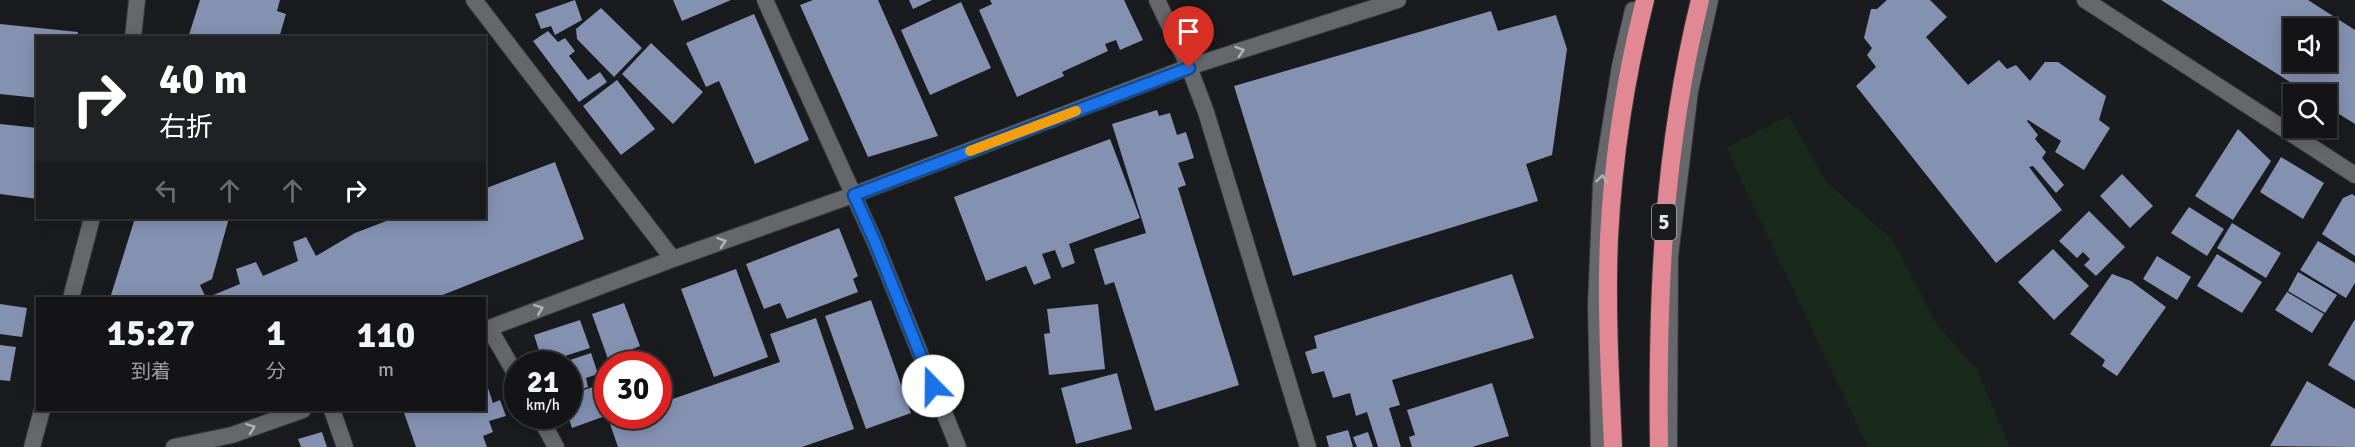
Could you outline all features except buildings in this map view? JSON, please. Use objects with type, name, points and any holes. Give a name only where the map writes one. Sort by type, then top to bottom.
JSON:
[{"type":"highway","points":[[1613,447],[1609,363],[1609,238],[1620,130],[1645,0]]},
{"type":"highway","name":"5","points":[[1659,447],[1658,346],[1662,242],[1672,145],[1688,50],[1700,0]]},
{"type":"street","points":[[133,36],[137,0]]},
{"type":"street","points":[[474,0],[673,259]]},
{"type":"street","points":[[1157,0],[1189,68],[1206,112],[1308,447]]},
{"type":"street","points":[[504,356],[487,329],[673,259],[854,195],[1189,68],[1398,0]]},
{"type":"street","points":[[1599,447],[1596,305],[1601,184],[1620,66],[1636,0]]},
{"type":"street","points":[[1669,447],[1670,256],[1690,91],[1710,0]]},
{"type":"street","points":[[2085,0],[2355,175]]},
{"type":"street","points":[[767,1],[875,242],[958,447]]},
{"type":"street","points":[[71,297],[92,219]]},
{"type":"street","points":[[32,447],[42,411]]},
{"type":"street","points":[[174,447],[232,435],[300,411]]},
{"type":"street","points":[[332,411],[345,447]]},
{"type":"street","points":[[546,429],[556,447]]},
{"type":"green space","points":[[1789,116],[1826,182],[1892,239],[1937,325],[1976,368],[2010,447],[1868,447],[1726,148]]},
{"type":"slow traffic","points":[[970,151],[1076,111]]},
{"type":"route","points":[[933,386],[854,195],[1189,68]]}]
